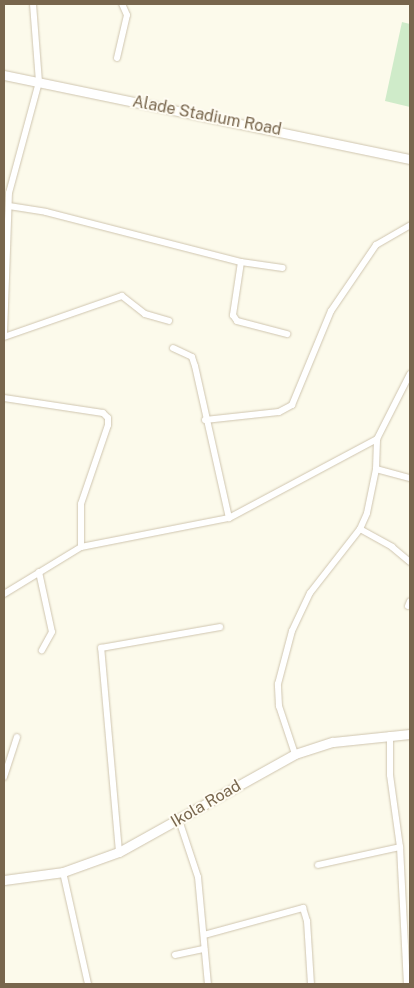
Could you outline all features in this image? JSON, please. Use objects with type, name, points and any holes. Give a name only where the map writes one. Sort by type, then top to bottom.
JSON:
[{"type":"street","points":[[33,4],[39,82],[6,192],[9,206],[4,336],[122,296],[145,314],[169,320]]},
{"type":"street","points":[[117,58],[127,15],[122,4]]},
{"type":"street","name":"Alade Stadium Road","points":[[4,75],[410,159]]},
{"type":"street","points":[[9,206],[56,214],[241,262],[283,268]]},
{"type":"street","points":[[205,420],[279,412],[292,405],[331,312],[376,245],[410,225]]},
{"type":"street","points":[[241,262],[234,315],[237,321],[287,334]]},
{"type":"street","points":[[172,348],[192,357],[229,518]]},
{"type":"street","points":[[295,754],[280,712],[278,684],[292,631],[318,582],[360,529],[367,513],[376,469],[377,439],[410,374]]},
{"type":"street","points":[[4,398],[103,413],[108,418],[101,450],[86,482],[81,504],[81,548]]},
{"type":"street","points":[[4,594],[81,548],[229,518],[377,439]]},
{"type":"street","points":[[376,469],[410,478]]},
{"type":"street","points":[[360,529],[392,547],[410,562]]},
{"type":"street","points":[[39,572],[52,632],[42,650]]},
{"type":"street","points":[[119,852],[100,648],[220,627]]},
{"type":"street","name":"Ikola Road","points":[[4,880],[63,872],[119,852],[295,754],[333,742],[410,734]]},
{"type":"street","points":[[390,735],[390,775],[400,847],[407,984]]},
{"type":"street","points":[[4,776],[17,736]]},
{"type":"street","points":[[179,820],[198,877],[208,984]]},
{"type":"street","points":[[318,865],[400,847]]},
{"type":"street","points":[[63,872],[88,984]]},
{"type":"street","points":[[204,935],[302,908],[307,921],[311,984]]},
{"type":"street","points":[[175,955],[204,949]]},
{"type":"green space","points":[[402,22],[410,24],[410,107],[385,101]]}]
